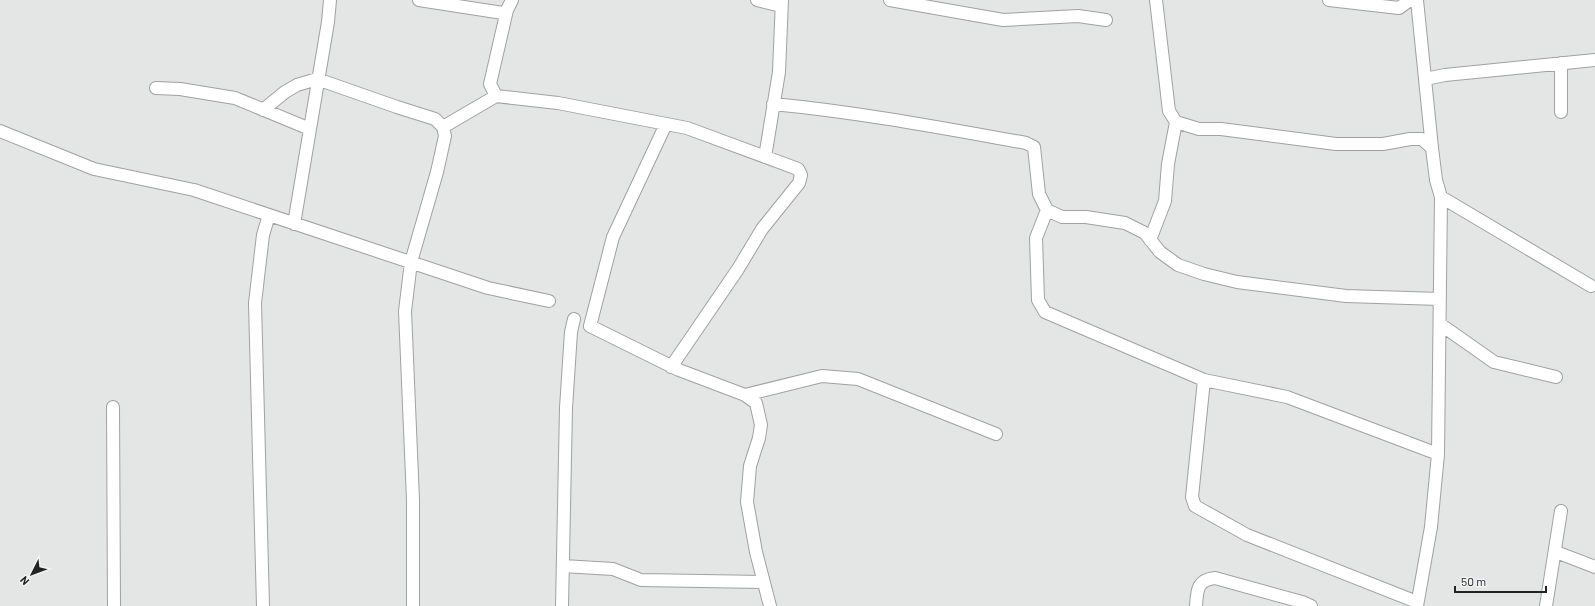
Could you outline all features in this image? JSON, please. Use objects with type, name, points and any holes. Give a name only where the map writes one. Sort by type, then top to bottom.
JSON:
[{"type":"street","points":[[294,224],[317,79],[328,22],[330,0]]},
{"type":"street","points":[[419,0],[497,13],[503,13],[509,5]]},
{"type":"street","points":[[757,0],[781,3],[779,72],[765,157]]},
{"type":"street","points":[[890,0],[1003,20],[1078,16],[1106,20]]},
{"type":"street","points":[[1156,0],[1169,111],[1176,122],[1199,129],[1220,129],[1336,144],[1383,144],[1410,139],[1422,139],[1432,148]]},
{"type":"street","points":[[1329,0],[1399,8],[1410,0]]},
{"type":"street","points":[[1204,380],[1192,497],[1195,506],[1247,535],[1417,604],[1431,527],[1438,454],[1441,197],[1436,180],[1432,148],[1417,0]]},
{"type":"street","points":[[496,96],[490,84],[509,5]]},
{"type":"street","points":[[1425,78],[1595,60]]},
{"type":"street","points":[[1561,63],[1561,112]]},
{"type":"street","points":[[263,110],[284,92],[297,85],[317,79],[435,119],[443,127],[445,136],[437,172],[411,262],[405,311],[413,500],[412,606]]},
{"type":"street","points":[[156,88],[180,89],[235,98],[310,129]]},
{"type":"street","points":[[443,127],[496,96],[558,103],[687,128],[798,169],[801,174],[801,179],[790,197],[762,229],[738,269],[670,367]]},
{"type":"street","points":[[773,104],[824,109],[1026,143],[1034,147],[1039,194],[1047,210],[1062,217],[1086,217],[1125,223],[1145,234],[1160,252],[1178,265],[1204,274],[1237,282],[1346,296],[1440,299]]},
{"type":"street","points":[[1150,240],[1165,201],[1168,164],[1176,122]]},
{"type":"street","points":[[666,124],[613,237],[590,326],[670,367],[745,395],[756,403],[761,425],[759,438],[750,466],[747,502],[756,552],[770,606]]},
{"type":"street","points":[[0,131],[94,168],[194,190],[488,288],[549,301]]},
{"type":"street","points":[[1441,197],[1590,286]]},
{"type":"street","points":[[1047,210],[1036,238],[1038,300],[1045,312],[1204,380],[1287,396],[1438,454]]},
{"type":"street","points":[[263,606],[255,303],[263,235],[269,215]]},
{"type":"street","points":[[562,606],[566,408],[571,332],[574,319]]},
{"type":"street","points":[[1440,324],[1494,362],[1556,377]]},
{"type":"street","points":[[745,395],[822,376],[858,379],[996,434]]},
{"type":"street","points":[[113,407],[114,606]]},
{"type":"street","points":[[1546,606],[1556,552],[1561,511]]},
{"type":"street","points":[[1556,552],[1595,567]]},
{"type":"street","points":[[563,566],[613,569],[642,580],[763,582]]},
{"type":"street","points":[[1196,606],[1197,591],[1200,584],[1207,579],[1215,578],[1302,602],[1311,606]]}]
